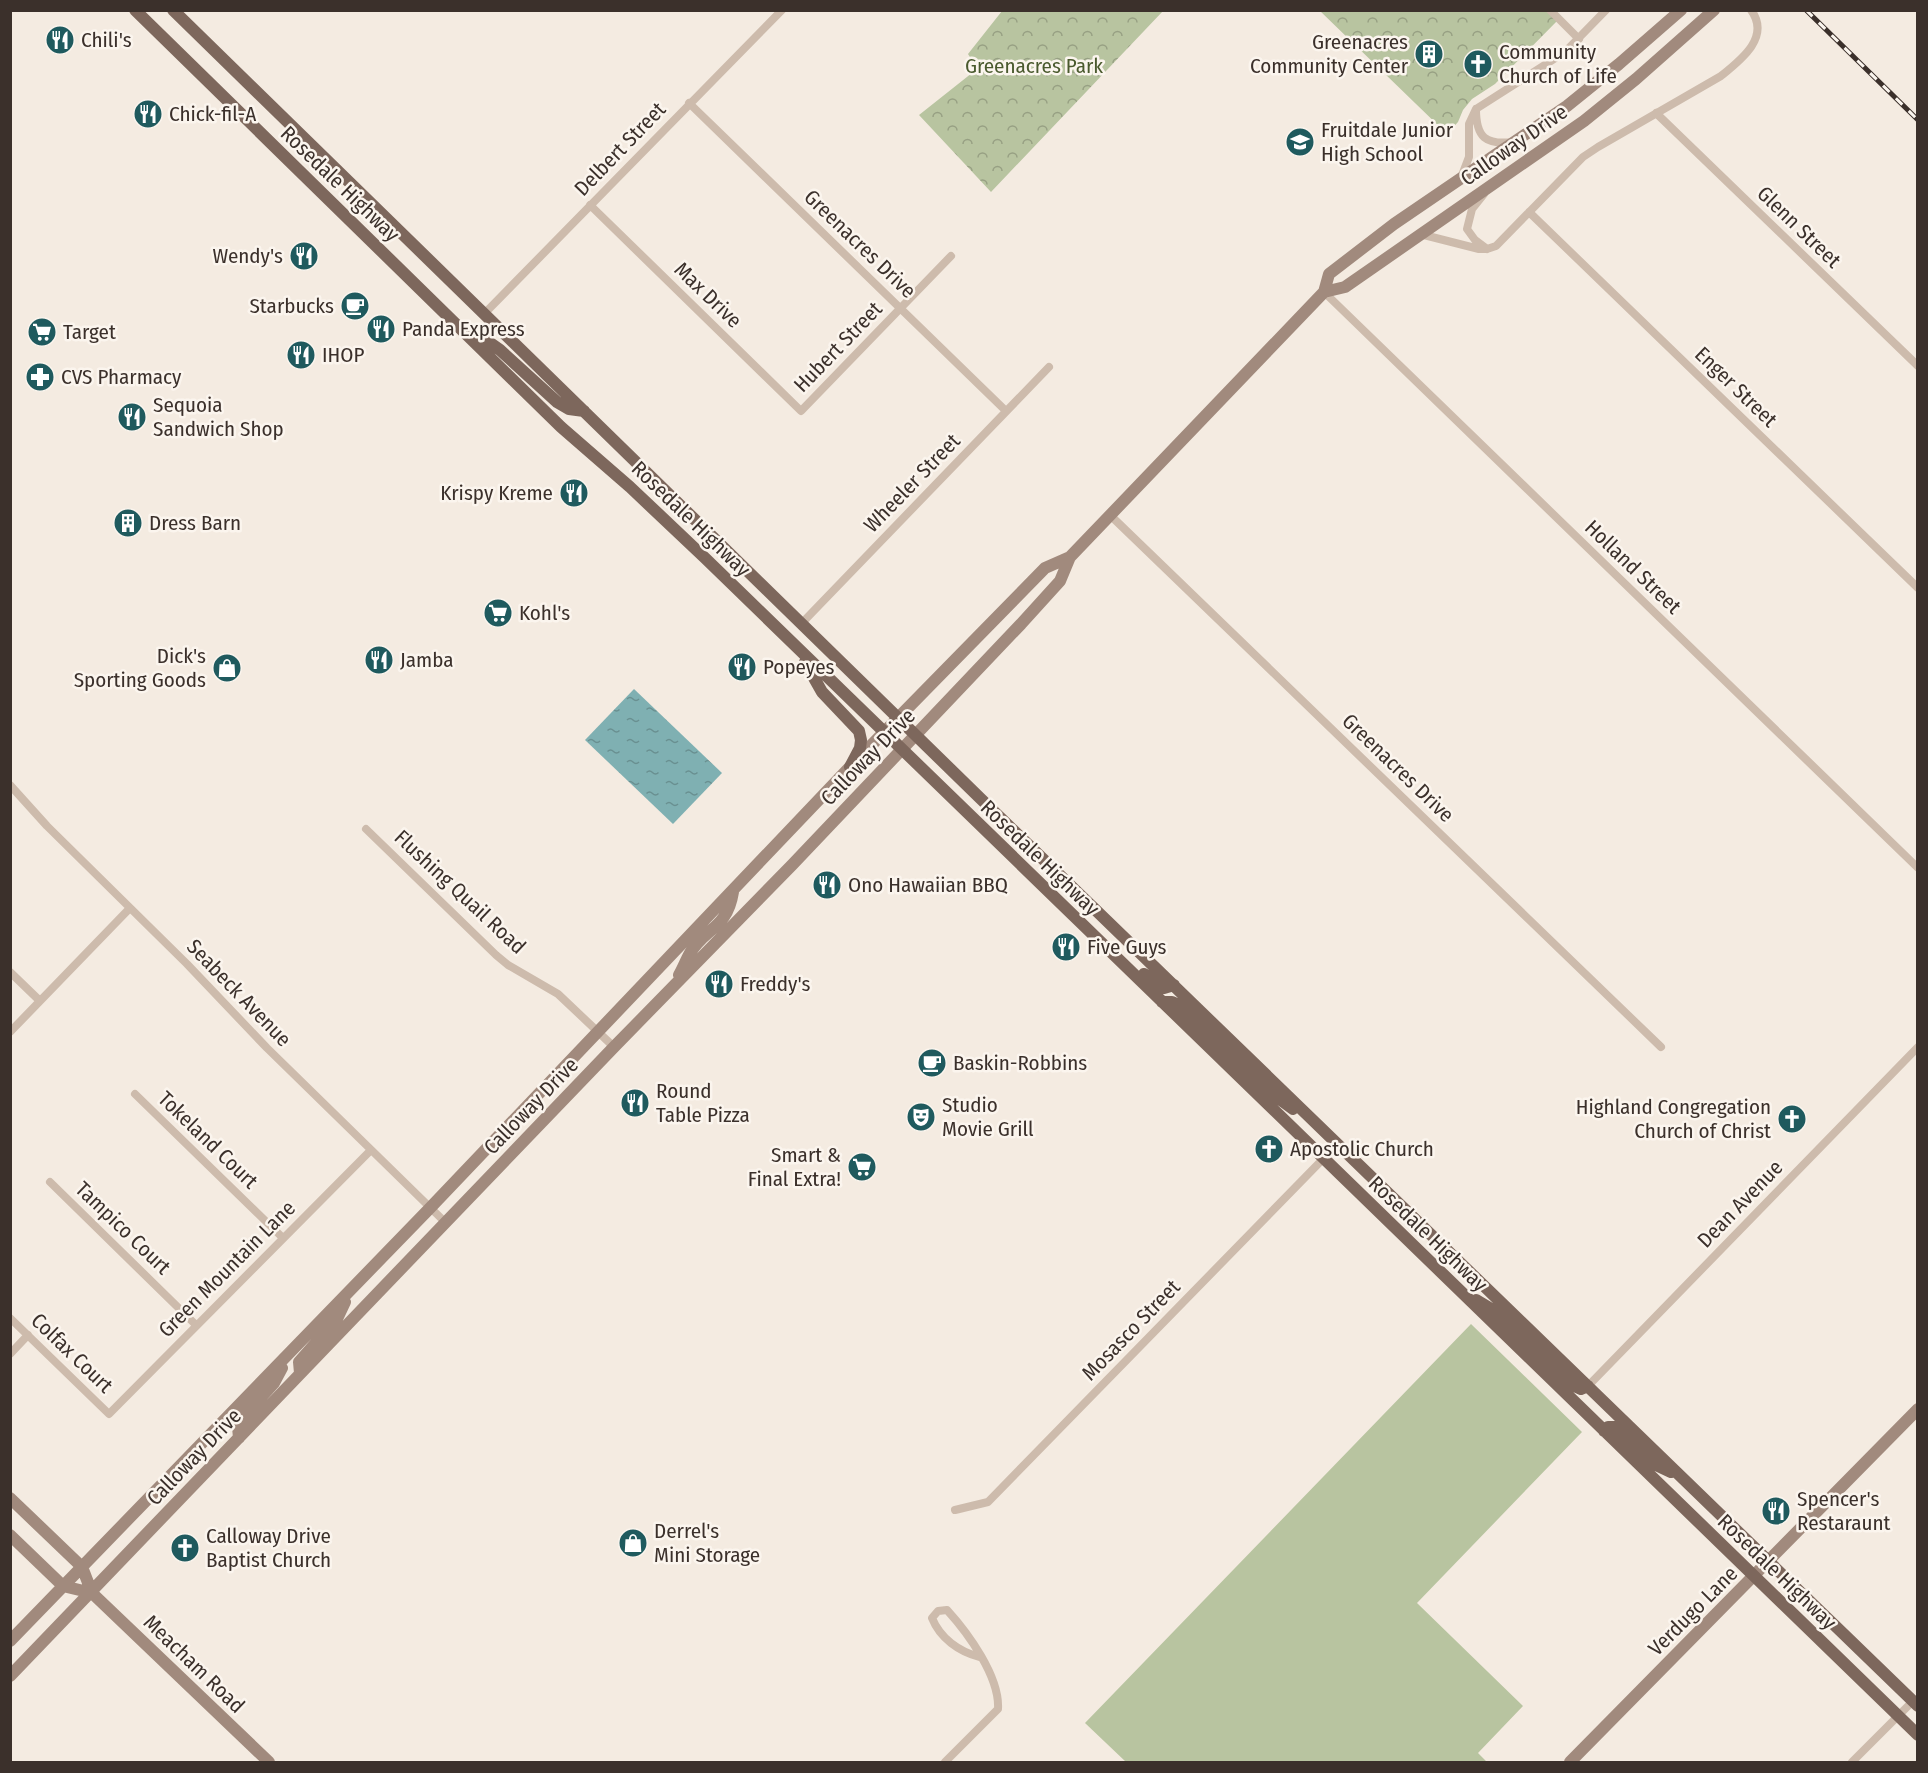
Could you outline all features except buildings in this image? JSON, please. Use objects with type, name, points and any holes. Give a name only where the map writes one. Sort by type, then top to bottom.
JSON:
[{"type":"main road","name":"Rosedale Highway","points":[[135,10],[561,427],[630,487],[688,542],[1917,1735]]},
{"type":"main road","name":"Rosedale Highway","points":[[173,10],[801,624],[1915,1703]]},
{"type":"main road","name":"Calloway Drive","points":[[10,1641],[288,1356],[850,767],[1046,568],[1070,557],[1324,292],[1329,274],[1394,224],[1516,142],[1619,64],[1681,10]]},
{"type":"main road","name":"Calloway Drive","points":[[1324,292],[1345,287],[1601,107],[1714,10]]},
{"type":"main road","points":[[459,327],[483,338],[500,350],[557,402],[569,409],[584,411]]},
{"type":"main road","name":"Calloway Drive","points":[[10,1676],[902,750],[1060,582],[1070,557]]},
{"type":"main road","points":[[788,640],[807,665],[822,692],[858,731],[861,740],[860,748],[850,767]]},
{"type":"main road","points":[[675,985],[690,952],[726,916],[731,907],[733,892]]},
{"type":"main road","points":[[1087,929],[1115,945],[1158,986],[1164,988],[1174,985]]},
{"type":"main road","points":[[1162,1002],[1172,1002],[1180,1006],[1270,1092],[1326,1132]]},
{"type":"main road","points":[[1457,1289],[1491,1310],[1568,1383],[1581,1389],[1588,1386]]},
{"type":"main road","points":[[300,1373],[299,1362],[337,1319],[349,1292]]},
{"type":"main road","points":[[239,1438],[238,1427],[244,1416],[274,1383],[288,1356]]},
{"type":"main road","name":"Verdugo Lane","points":[[1570,1762],[1917,1409]]},
{"type":"main road","points":[[1604,1431],[1608,1427],[1615,1427],[1654,1464],[1680,1476]]},
{"type":"main road","name":"Meacham Road","points":[[10,1498],[82,1567],[92,1593],[269,1762]]},
{"type":"main road","points":[[10,1534],[63,1586],[92,1593]]},
{"type":"street","name":"Delbert Street","points":[[484,314],[782,10]]},
{"type":"street","points":[[1550,10],[1579,39]]},
{"type":"street","points":[[1461,178],[1469,157],[1469,124],[1476,109],[1565,52],[1606,10]]},
{"type":"street","points":[[1420,234],[1464,246],[1487,249],[1500,242],[1583,157],[1721,76],[1750,49],[1758,33],[1758,24],[1751,10]]},
{"type":"street","name":"Greenacres Drive","points":[[689,103],[1006,411]]},
{"type":"street","points":[[1476,109],[1476,124],[1483,138],[1494,144],[1516,142]]},
{"type":"street","name":"Glenn Street","points":[[1656,113],[1917,366]]},
{"type":"street","points":[[1487,249],[1475,240],[1467,229],[1472,209],[1490,187]]},
{"type":"street","name":"Max Drive","points":[[590,206],[801,411]]},
{"type":"street","name":"Enger Street","points":[[1530,212],[1917,588]]},
{"type":"street","name":"Hubert Street","points":[[801,411],[951,256]]},
{"type":"street","name":"Holland Street","points":[[1324,292],[1917,868]]},
{"type":"street","name":"Wheeler Street","points":[[801,624],[1049,367]]},
{"type":"street","name":"Greenacres Drive","points":[[1110,515],[1661,1047]]},
{"type":"street","name":"Seabeck Avenue","points":[[10,785],[47,826],[187,964],[267,1048],[446,1223]]},
{"type":"street","name":"Flushing Quail Road","points":[[366,829],[496,955],[508,965],[558,994],[614,1047]]},
{"type":"street","points":[[10,1032],[130,908]]},
{"type":"street","points":[[10,972],[40,1001]]},
{"type":"street","name":"Dean Avenue","points":[[1588,1386],[1917,1047]]},
{"type":"street","name":"Tokeland Court","points":[[135,1094],[283,1238]]},
{"type":"street","name":"Green Mountain Lane","points":[[109,1414],[371,1150]]},
{"type":"street","name":"Mosasco Street","points":[[955,1510],[988,1502],[1323,1159]]},
{"type":"street","name":"Tampico Court","points":[[50,1182],[196,1325]]},
{"type":"street","name":"Colfax Court","points":[[10,1318],[109,1414]]},
{"type":"street","points":[[10,1354],[28,1335]]},
{"type":"street","points":[[945,1762],[998,1709],[999,1698],[992,1678],[980,1657],[958,1622],[947,1610],[938,1611],[932,1618],[941,1633],[960,1650],[980,1657]]},
{"type":"street","points":[[1852,1762],[1898,1716],[1915,1703]]},
{"type":"green space","points":[[1550,10],[1559,19],[1495,84],[1472,99],[1463,110],[1458,122],[1447,134],[1320,11]]},
{"type":"green space","name":"Greenacres Park","points":[[1002,11],[1163,11],[991,192],[919,115],[977,69],[968,54]]},
{"type":"green space","points":[[1471,1324],[1582,1432],[1417,1603],[1523,1706],[1478,1753],[1487,1762],[1126,1762],[1085,1723]]},
{"type":"water","points":[[634,689],[722,773],[673,824],[585,740]]},
{"type":"railway","points":[[1806,10],[1918,120]]},
{"type":"place","name":"Chili's","points":[[60,40]]},
{"type":"place","name":"Greenacres Community Center","points":[[1429,54]]},
{"type":"place","name":"Community Church of Life","points":[[1478,64]]},
{"type":"place","name":"Chick-fil-A","points":[[148,114]]},
{"type":"place","name":"Fruitdale Junior High School","points":[[1300,142]]},
{"type":"place","name":"Wendy's","points":[[304,256]]},
{"type":"place","name":"Starbucks","points":[[355,306]]},
{"type":"place","name":"Panda Express","points":[[381,329]]},
{"type":"place","name":"Target","points":[[42,332]]},
{"type":"place","name":"IHOP","points":[[301,355]]},
{"type":"place","name":"CVS Pharmacy","points":[[40,377]]},
{"type":"place","name":"Sequoia Sandwich Shop","points":[[132,417]]},
{"type":"place","name":"Krispy Kreme","points":[[574,493]]},
{"type":"place","name":"Dress Barn","points":[[128,523]]},
{"type":"place","name":"Kohl's","points":[[498,613]]},
{"type":"place","name":"Jamba","points":[[379,660]]},
{"type":"place","name":"Popeyes","points":[[742,667]]},
{"type":"place","name":"Dick's Sporting Goods","points":[[227,668]]},
{"type":"place","name":"Ono Hawaiian BBQ","points":[[827,885]]},
{"type":"place","name":"Five Guys","points":[[1066,947]]},
{"type":"place","name":"Freddy's","points":[[719,984]]},
{"type":"place","name":"Baskin-Robbins","points":[[932,1063]]},
{"type":"place","name":"Round Table Pizza","points":[[635,1103]]},
{"type":"place","name":"Studio Movie Grill","points":[[921,1117]]},
{"type":"place","name":"Highland Congregation Church of Christ","points":[[1792,1119]]},
{"type":"place","name":"Apostolic Church","points":[[1269,1149]]},
{"type":"place","name":"Smart & Final Extra!","points":[[862,1167]]},
{"type":"place","name":"Spencer's Restaraunt","points":[[1776,1511]]},
{"type":"place","name":"Derrel's Mini Storage","points":[[633,1543]]},
{"type":"place","name":"Calloway Drive Baptist Church","points":[[185,1548]]}]
